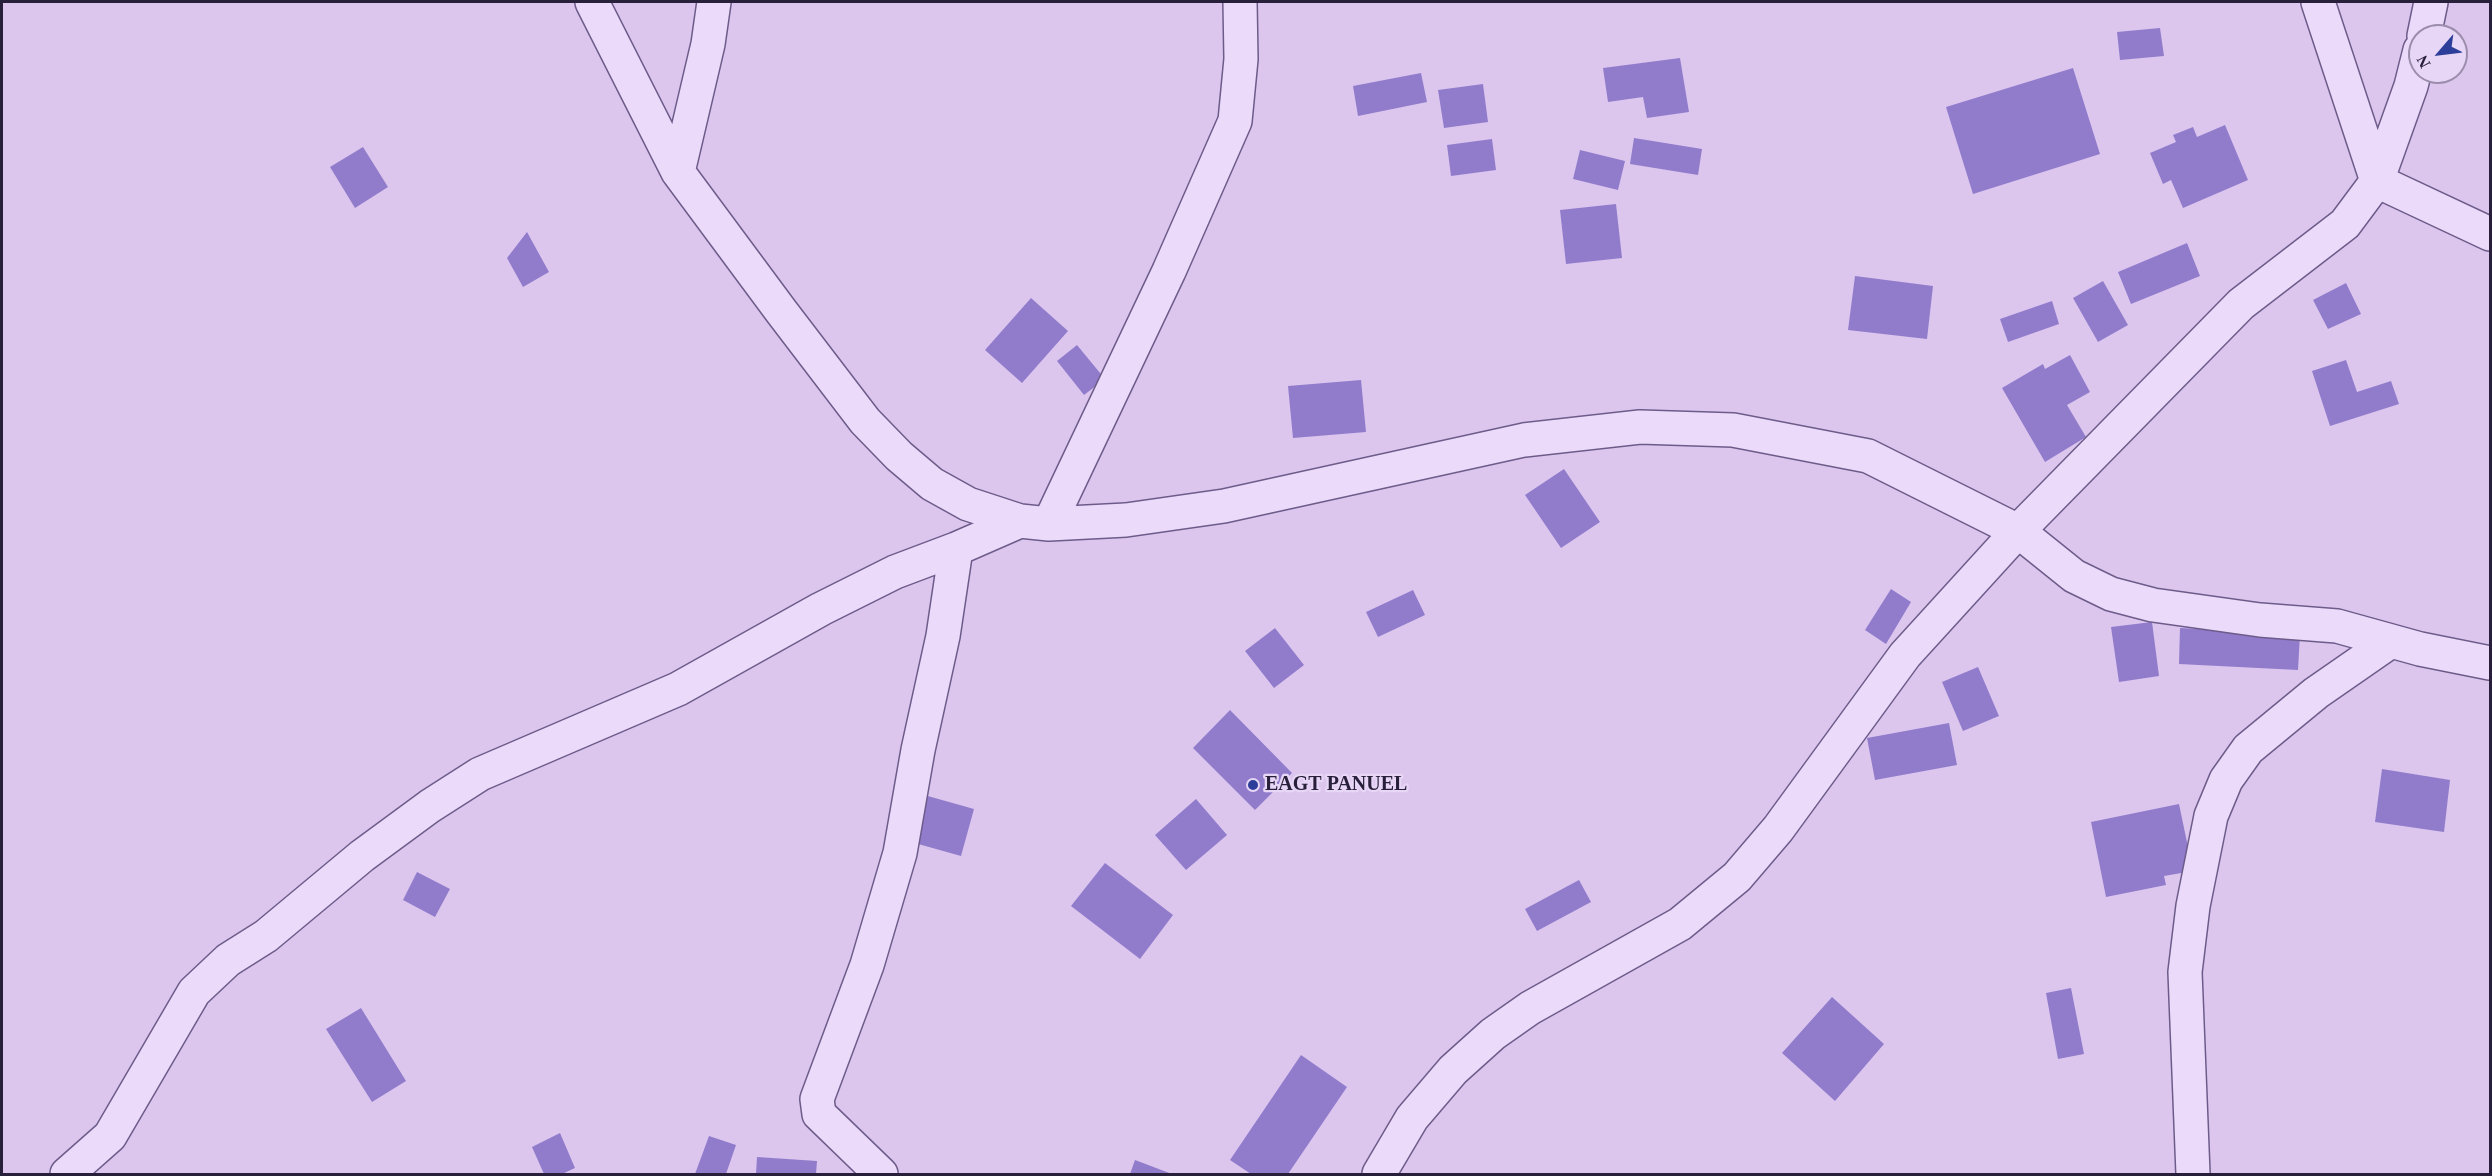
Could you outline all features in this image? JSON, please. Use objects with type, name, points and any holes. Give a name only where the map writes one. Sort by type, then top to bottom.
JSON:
[{"type":"street","points":[[592,2],[678,172],[865,421],[899,456],[932,484],[968,504],[1035,522],[1126,520],[1224,506],[1524,440],[1640,427],[1733,430],[1868,456],[2018,531],[2074,576],[2111,594],[2152,605],[2260,620],[2337,626],[2420,649],[2490,663]]},
{"type":"street","points":[[678,172],[708,44],[714,2]]},
{"type":"street","points":[[67,1174],[110,1136],[194,992],[228,960],[266,936],[362,856],[430,806],[480,774],[678,689],[895,572],[1035,522],[1169,271],[1235,121],[1241,59],[1240,2]]},
{"type":"street","points":[[2318,2],[2377,181],[2490,234]]},
{"type":"street","points":[[2426,24],[2431,2]]},
{"type":"street","points":[[1379,1174],[1412,1118],[1453,1070],[1493,1034],[1530,1008],[1680,924],[1737,877],[1778,829],[1905,655],[2018,531],[2241,304],[2345,224],[2377,181],[2412,84]]},
{"type":"street","points":[[881,1174],[819,1114],[817,1099],[867,966],[900,853],[918,750],[943,636],[956,549]]},
{"type":"street","points":[[2193,1174],[2185,972],[2193,906],[2211,816],[2226,780],[2248,749],[2316,693],[2391,640]]},
{"type":"building","points":[[2160,28],[2164,56],[2120,60],[2117,32]]},
{"type":"building","points":[[1680,58],[1689,112],[1647,118],[1643,97],[1608,102],[1603,68]]},
{"type":"building","points":[[2073,68],[2100,154],[1973,194],[1946,107]]},
{"type":"building","points":[[1421,73],[1427,102],[1358,116],[1353,86]]},
{"type":"building","points":[[1483,84],[1488,122],[1444,128],[1438,90]]},
{"type":"building","points":[[2225,125],[2248,180],[2183,208],[2171,180],[2163,184],[2150,153],[2176,142],[2173,135],[2193,127],[2197,137]]},
{"type":"building","points":[[1634,138],[1702,149],[1698,175],[1630,164]]},
{"type":"building","points":[[1492,139],[1496,170],[1451,176],[1447,145]]},
{"type":"building","points":[[363,147],[388,187],[355,208],[330,167]]},
{"type":"building","points":[[1580,150],[1625,161],[1618,190],[1573,179]]},
{"type":"building","points":[[1616,204],[1622,258],[1566,264],[1560,210]]},
{"type":"building","points":[[527,232],[549,272],[523,287],[507,258]]},
{"type":"building","points":[[2187,243],[2200,276],[2131,304],[2118,272]]},
{"type":"building","points":[[1855,276],[1933,286],[1927,339],[1848,330]]},
{"type":"building","points":[[2103,281],[2128,325],[2098,342],[2073,298]]},
{"type":"building","points":[[2346,283],[2361,314],[2328,329],[2313,300]]},
{"type":"building","points":[[1031,298],[1068,331],[1022,383],[985,350]]},
{"type":"building","points":[[2052,301],[2059,324],[2008,342],[2000,319]]},
{"type":"building","points":[[1077,345],[1105,379],[1084,395],[1057,361]]},
{"type":"building","points":[[2070,355],[2090,392],[2067,405],[2086,437],[2045,462],[2002,388],[2043,364],[2045,369]]},
{"type":"building","points":[[2346,360],[2357,392],[2391,381],[2399,404],[2330,426],[2312,371]]},
{"type":"building","points":[[1361,380],[1366,432],[1293,438],[1288,386]]},
{"type":"building","points":[[1564,469],[1600,522],[1561,548],[1525,495]]},
{"type":"building","points":[[1891,589],[1911,602],[1886,644],[1865,630]]},
{"type":"building","points":[[1413,590],[1425,615],[1378,637],[1366,612]]},
{"type":"building","points":[[2152,622],[2159,676],[2119,682],[2111,627]]},
{"type":"building","points":[[1275,628],[1304,665],[1274,688],[1245,651]]},
{"type":"building","points":[[2180,628],[2300,634],[2298,670],[2179,664]]},
{"type":"building","points":[[1978,667],[1999,716],[1963,731],[1942,682]]},
{"type":"building","points":[[1230,710],[1292,773],[1255,810],[1193,748]]},
{"type":"building","points":[[1949,723],[1957,765],[1875,780],[1867,738]]},
{"type":"building","points":[[2382,769],[2450,780],[2444,832],[2375,822]]},
{"type":"building","points":[[917,793],[974,809],[961,856],[904,840]]},
{"type":"building","points":[[1196,799],[1227,835],[1186,870],[1155,835]]},
{"type":"building","points":[[2179,804],[2193,871],[2164,876],[2166,885],[2106,897],[2091,822]]},
{"type":"building","points":[[1105,863],[1173,915],[1140,959],[1071,906]]},
{"type":"building","points":[[417,872],[450,889],[435,917],[403,900]]},
{"type":"building","points":[[1579,880],[1591,902],[1537,931],[1525,909]]},
{"type":"building","points":[[2071,988],[2084,1054],[2058,1059],[2046,993]]},
{"type":"building","points":[[1832,997],[1884,1044],[1835,1101],[1782,1053]]},
{"type":"building","points":[[361,1008],[406,1081],[372,1102],[326,1029]]},
{"type":"building","points":[[1301,1055],[1347,1087],[1288,1174],[1251,1174],[1230,1160]]},
{"type":"building","points":[[560,1133],[575,1168],[562,1174],[544,1174],[532,1147]]},
{"type":"building","points":[[709,1136],[736,1145],[726,1174],[695,1174]]},
{"type":"building","points":[[757,1157],[817,1161],[816,1174],[756,1174]]},
{"type":"building","points":[[1135,1160],[1172,1174],[1130,1174]]},
{"type":"place","name":"EAGT PANUEL","points":[[1253,785]]}]
